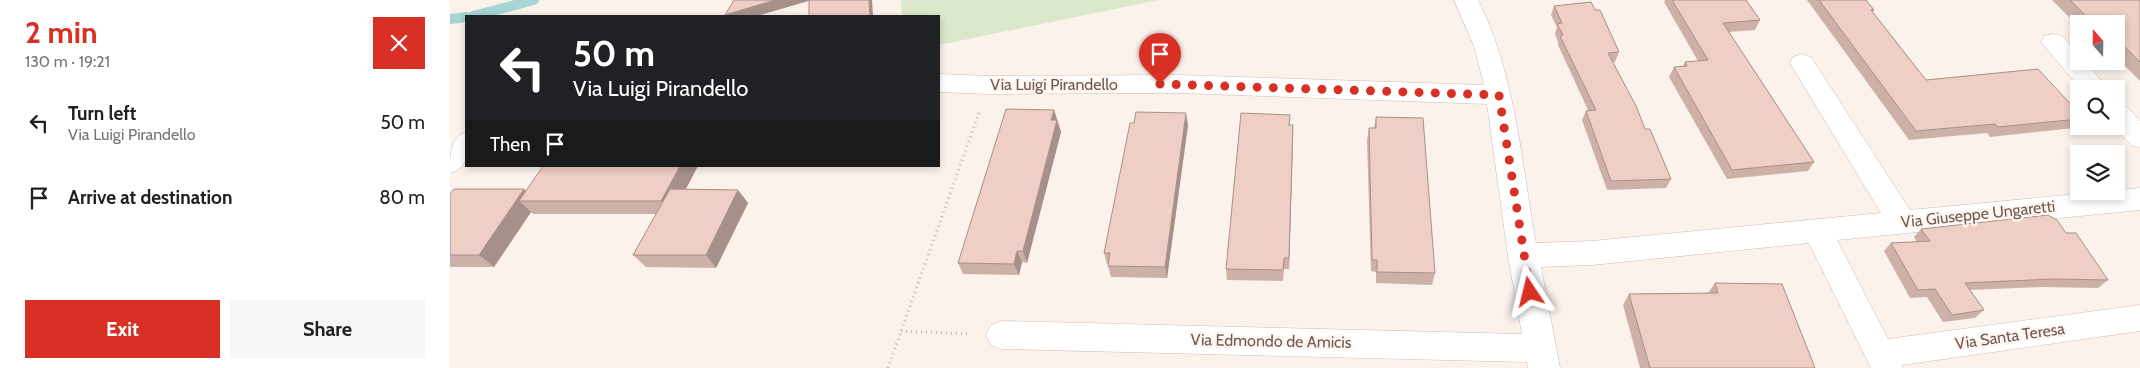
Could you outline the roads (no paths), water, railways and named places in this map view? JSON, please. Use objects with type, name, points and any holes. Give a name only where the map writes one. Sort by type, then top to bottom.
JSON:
[{"type":"street","points":[[1466,0],[1482,35],[1499,95],[1542,358]]},
{"type":"street","points":[[2053,42],[2088,80]]},
{"type":"street","points":[[1802,63],[1902,222]]},
{"type":"street","name":"Via Luigi Pirandello","points":[[940,83],[989,85],[1180,84],[1499,95]]},
{"type":"street","points":[[2125,122],[2140,138]]},
{"type":"street","points":[[450,163],[465,143]]},
{"type":"street","name":"Via Giuseppe Ungaretti","points":[[1524,256],[1592,252],[2140,199]]},
{"type":"street","points":[[1817,230],[1883,361]]},
{"type":"street","name":"Via Santa Teresa","points":[[1883,361],[2140,318]]},
{"type":"street","name":"Via Edmondo de Amicis","points":[[1002,334],[1542,358]]},
{"type":"waterway","points":[[477,15],[534,0]]},
{"type":"waterway","points":[[450,19],[465,17]]}]
